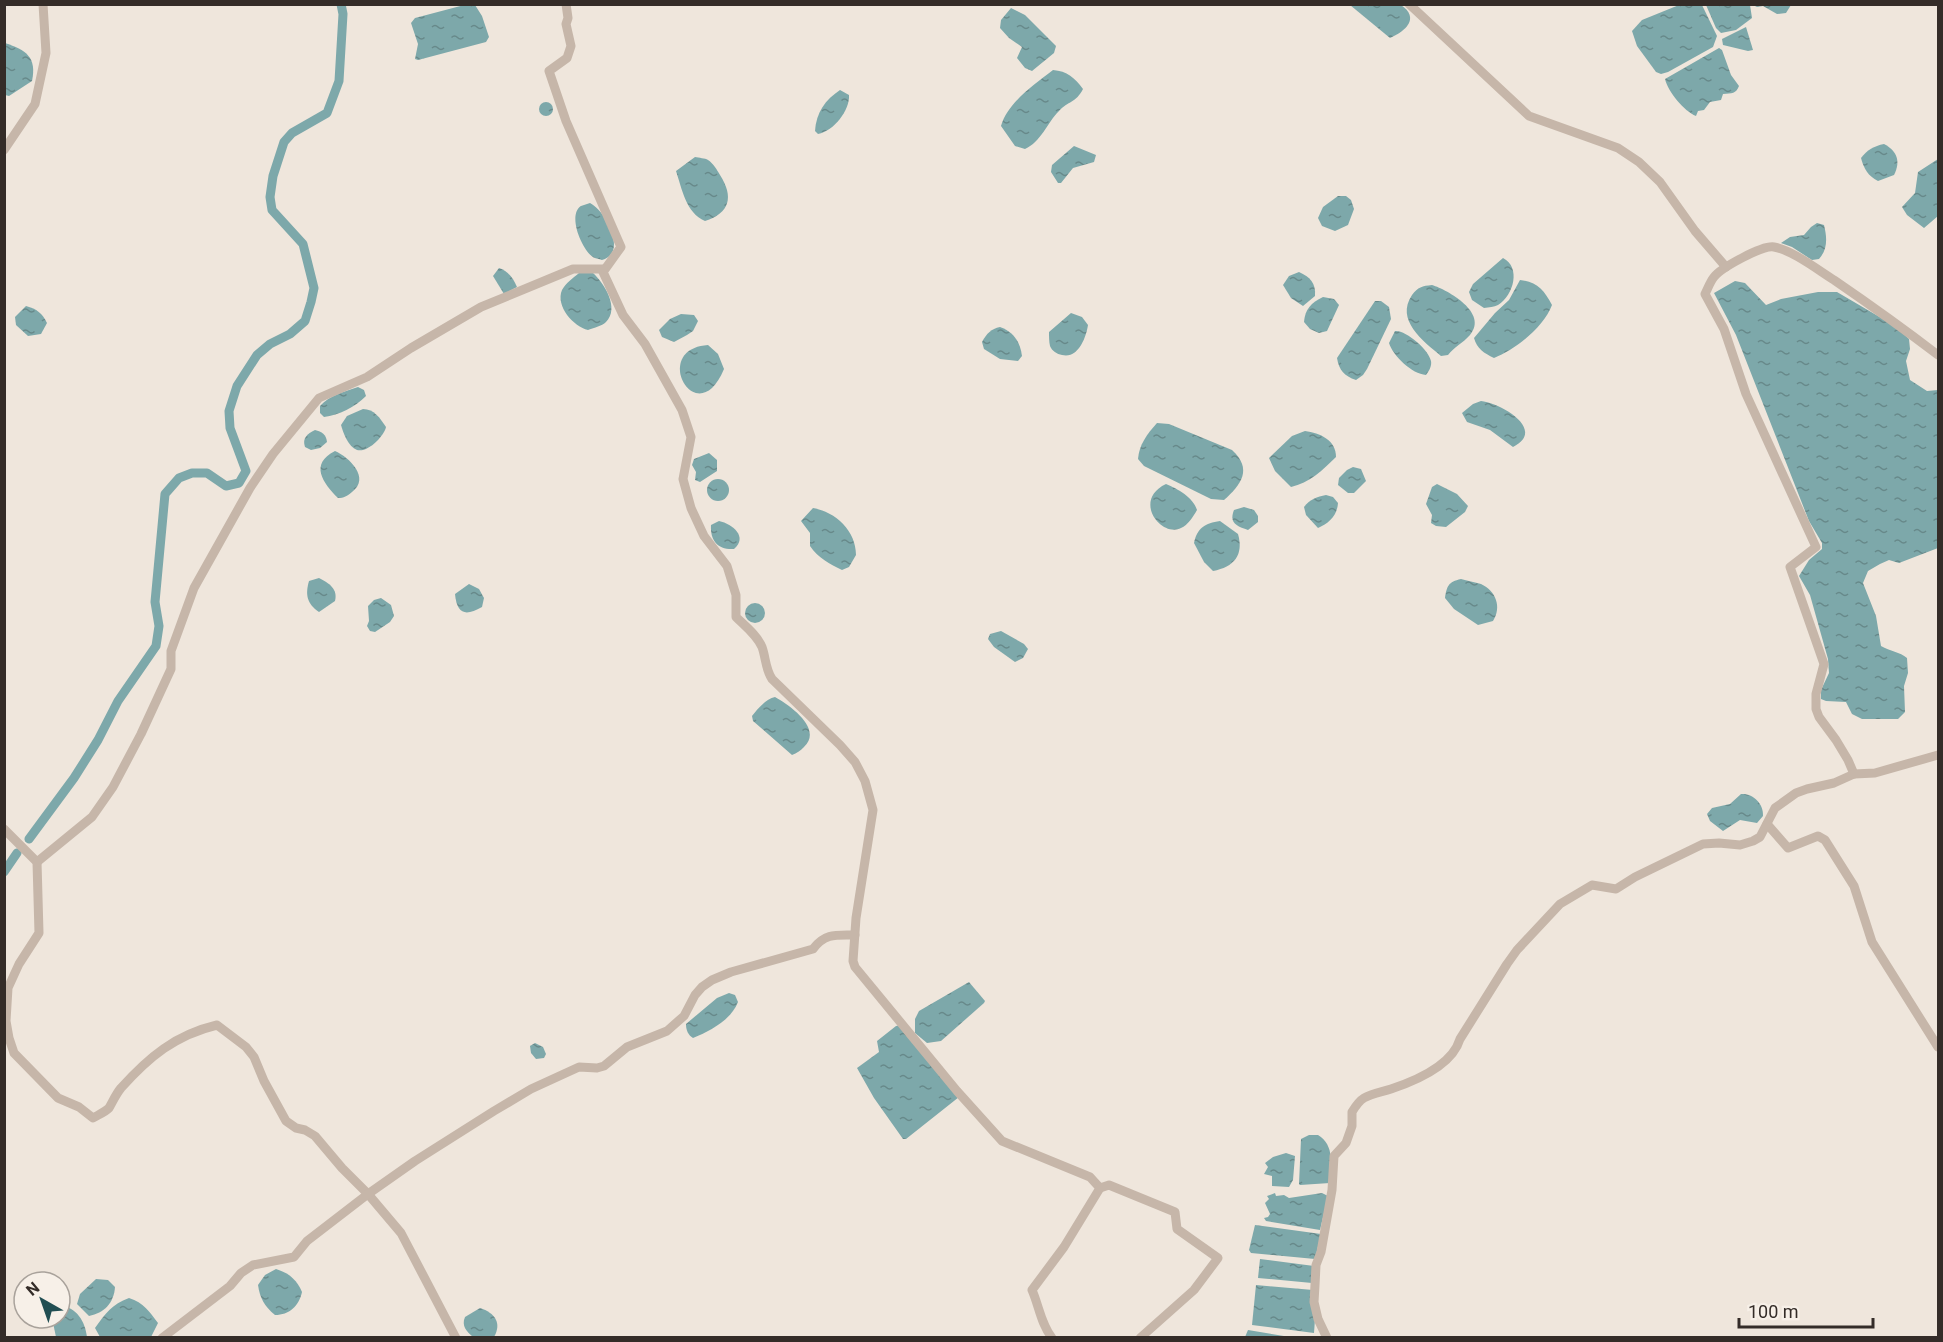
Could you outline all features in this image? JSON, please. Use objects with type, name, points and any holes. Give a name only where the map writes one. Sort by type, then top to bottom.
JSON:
[{"type":"street","points":[[4,150],[35,104],[46,52],[43,4]]},
{"type":"street","points":[[566,4],[568,18],[566,24],[571,46],[567,58],[549,71],[566,121],[621,247],[603,269]]},
{"type":"street","points":[[1409,4],[1529,116],[1618,148],[1639,162],[1660,182],[1695,231],[1726,267]]},
{"type":"street","points":[[1854,774],[1848,760],[1816,709],[1816,694],[1824,664],[1790,567],[1816,547],[1746,394],[1724,329],[1705,294],[1713,278],[1726,267],[1756,251],[1772,246],[1805,261],[1893,320],[1938,355]]},
{"type":"street","points":[[37,862],[92,817],[113,787],[171,669],[171,651],[194,588],[250,488],[273,454],[319,398],[367,377],[481,307],[573,269],[603,269]]},
{"type":"street","points":[[603,269],[623,315],[645,344],[682,410],[691,437],[683,479],[704,536],[727,566],[736,595],[736,617],[763,648],[767,670],[772,679],[840,745],[855,762],[865,781],[873,810],[855,935],[853,961],[858,973],[894,1012],[957,1091],[1002,1141],[1090,1177],[1100,1188]]},
{"type":"street","points":[[1327,1338],[1314,1302],[1316,1265],[1321,1252],[1332,1190],[1334,1156],[1346,1143],[1352,1126],[1352,1112],[1363,1099],[1424,1075],[1441,1065],[1456,1051],[1460,1040],[1507,964],[1560,904],[1592,885],[1616,889],[1635,877],[1703,844],[1740,845],[1753,841],[1760,837],[1775,808],[1796,793],[1834,783],[1854,774],[1875,773],[1938,755]]},
{"type":"street","points":[[1767,824],[1788,848],[1818,836],[1826,840],[1854,886],[1872,942],[1938,1047]]},
{"type":"street","points":[[4,829],[37,862],[39,933],[19,964],[8,987],[6,1021],[14,1053],[58,1098],[79,1107],[93,1118],[108,1109],[116,1094],[145,1062],[178,1040],[198,1030],[217,1025],[246,1047],[254,1057],[286,1121],[315,1136],[401,1233],[456,1338]]},
{"type":"street","points":[[162,1338],[230,1286],[241,1273],[253,1265],[294,1257],[307,1242],[368,1194],[425,1154],[531,1089],[579,1066],[597,1068],[604,1066],[627,1047],[667,1031],[684,1016],[702,987],[712,980],[731,972],[813,949],[820,939],[827,936],[855,935]]},
{"type":"street","points":[[1053,1338],[1042,1321],[1032,1290],[1064,1247],[1100,1188],[1109,1185],[1175,1212],[1177,1229],[1218,1258],[1194,1290],[1140,1338]]},
{"type":"water","points":[[468,4],[475,5],[482,16],[489,37],[486,42],[415,59],[418,44],[411,23],[415,18]]},
{"type":"water","points":[[1350,5],[1401,5],[1410,15],[1409,24],[1390,38]]},
{"type":"water","points":[[1679,5],[1702,5],[1717,36],[1713,47],[1661,74],[1656,72],[1637,46],[1632,31],[1642,20]]},
{"type":"water","points":[[1706,5],[1750,5],[1752,18],[1736,30],[1721,33],[1716,28]]},
{"type":"water","points":[[1753,5],[1791,5],[1786,13],[1777,14],[1763,6]]},
{"type":"water","points":[[1011,8],[1025,15],[1056,46],[1054,53],[1032,71],[1025,68],[1017,58],[1022,47],[1000,28],[1001,20]]},
{"type":"water","points":[[1746,27],[1753,50],[1748,51],[1723,45],[1722,39]]},
{"type":"water","points":[[5,43],[24,52],[33,66],[32,81],[9,96],[5,95]]},
{"type":"water","points":[[1719,48],[1722,50],[1731,75],[1739,86],[1738,89],[1735,92],[1723,94],[1721,100],[1710,102],[1704,110],[1698,111],[1696,116],[1677,100],[1669,90],[1665,79]]},
{"type":"water","points":[[1053,70],[1070,76],[1083,89],[1078,97],[1059,111],[1031,146],[1025,149],[1015,146],[1001,126],[1004,117],[1023,95]]},
{"type":"water","points":[[840,90],[849,95],[844,113],[830,129],[818,134],[815,131],[819,113],[830,98]]},
{"type":"water","points":[[546,102],[551,104],[553,109],[551,114],[546,116],[541,114],[539,109],[541,104]]},
{"type":"water","points":[[1884,144],[1895,153],[1897,165],[1894,175],[1878,181],[1867,172],[1861,158],[1871,149]]},
{"type":"water","points":[[1074,146],[1096,155],[1094,162],[1073,168],[1061,183],[1058,183],[1051,172],[1052,165]]},
{"type":"water","points":[[695,157],[707,159],[712,163],[727,190],[728,197],[724,209],[720,214],[705,221],[689,206],[676,171]]},
{"type":"water","points":[[1938,159],[1938,216],[1924,228],[1907,215],[1902,207],[1915,193],[1918,172]]},
{"type":"water","points":[[1338,196],[1346,196],[1351,200],[1354,209],[1348,225],[1335,231],[1322,226],[1318,218],[1323,207]]},
{"type":"water","points":[[590,203],[608,223],[614,241],[610,256],[602,260],[589,253],[581,240],[576,224],[577,210]]},
{"type":"water","points":[[1817,223],[1824,225],[1826,238],[1824,251],[1819,259],[1812,260],[1781,243],[1790,237],[1804,235]]},
{"type":"water","points":[[1503,258],[1509,262],[1514,274],[1511,288],[1508,295],[1498,305],[1484,308],[1472,300],[1469,292],[1473,284]]},
{"type":"water","points":[[499,268],[510,275],[517,287],[504,294],[493,276]]},
{"type":"water","points":[[1299,272],[1312,281],[1315,291],[1315,296],[1303,306],[1291,298],[1283,285],[1289,276]]},
{"type":"water","points":[[579,273],[593,273],[606,289],[611,303],[610,316],[606,322],[588,330],[577,325],[567,315],[561,303],[562,290]]},
{"type":"water","points":[[1520,280],[1539,288],[1552,305],[1543,321],[1528,337],[1494,358],[1481,350],[1474,338],[1509,300]]},
{"type":"water","points":[[1735,281],[1745,283],[1766,305],[1781,299],[1818,292],[1837,292],[1895,326],[1909,339],[1910,349],[1906,361],[1910,380],[1927,391],[1938,390],[1938,548],[1899,563],[1889,560],[1880,564],[1868,571],[1863,583],[1876,616],[1881,646],[1907,658],[1908,673],[1904,686],[1905,712],[1898,719],[1862,719],[1852,714],[1846,702],[1821,699],[1821,690],[1829,673],[1828,659],[1810,595],[1799,576],[1809,560],[1822,549],[1822,543],[1809,521],[1736,335],[1714,293]]},
{"type":"water","points":[[1432,285],[1456,297],[1471,311],[1474,319],[1474,327],[1470,335],[1448,355],[1441,356],[1419,337],[1407,313],[1408,304],[1414,292],[1421,287]]},
{"type":"water","points":[[1323,297],[1334,299],[1339,305],[1327,331],[1319,333],[1310,329],[1304,322],[1309,307]]},
{"type":"water","points":[[1375,301],[1381,301],[1389,307],[1391,319],[1367,369],[1356,380],[1343,372],[1337,358]]},
{"type":"water","points":[[26,306],[39,312],[47,323],[41,334],[28,336],[16,325],[15,317]]},
{"type":"water","points":[[1071,313],[1082,317],[1088,325],[1087,330],[1077,351],[1073,354],[1062,355],[1051,348],[1049,332]]},
{"type":"water","points":[[681,314],[694,315],[698,321],[693,331],[674,342],[662,337],[659,330],[670,319]]},
{"type":"water","points":[[1000,327],[1013,335],[1018,342],[1022,356],[1018,361],[1000,359],[984,349],[982,342],[986,336],[992,330]]},
{"type":"water","points":[[1395,331],[1411,337],[1422,346],[1431,363],[1426,375],[1409,368],[1394,353],[1389,343]]},
{"type":"water","points":[[708,345],[718,354],[724,369],[713,387],[702,393],[692,391],[684,383],[680,371],[682,360],[691,350]]},
{"type":"water","points":[[358,387],[364,390],[366,396],[357,404],[330,416],[324,417],[320,413],[320,406],[328,399]]},
{"type":"water","points":[[1481,401],[1499,407],[1517,418],[1525,433],[1522,440],[1513,447],[1490,430],[1467,422],[1462,413]]},
{"type":"water","points":[[363,409],[374,412],[386,427],[375,443],[366,449],[357,450],[349,443],[341,425],[347,416]]},
{"type":"water","points":[[1157,423],[1169,424],[1232,450],[1242,464],[1240,483],[1224,500],[1211,499],[1144,466],[1138,459],[1140,449]]},
{"type":"water","points":[[315,430],[326,437],[327,442],[320,448],[311,450],[305,447],[304,441]]},
{"type":"water","points":[[1305,431],[1326,438],[1333,446],[1336,457],[1310,479],[1291,487],[1275,471],[1269,458],[1292,436]]},
{"type":"water","points":[[335,451],[352,463],[359,474],[357,486],[352,492],[340,498],[328,486],[321,474],[322,462]]},
{"type":"water","points":[[709,453],[717,460],[717,471],[700,482],[695,480],[696,472],[692,465],[694,459]]},
{"type":"water","points":[[1353,467],[1361,469],[1366,481],[1354,493],[1348,493],[1338,485],[1339,478]]},
{"type":"water","points":[[714,479],[722,479],[729,486],[729,494],[722,501],[714,501],[707,494],[707,486]]},
{"type":"water","points":[[1166,484],[1189,497],[1197,510],[1188,523],[1173,530],[1158,523],[1151,508],[1151,499],[1156,491]]},
{"type":"water","points":[[1437,484],[1457,494],[1468,506],[1465,512],[1446,527],[1431,523],[1432,515],[1426,504],[1432,487]]},
{"type":"water","points":[[1326,495],[1333,497],[1338,503],[1337,508],[1332,518],[1318,528],[1306,515],[1304,507],[1314,499]]},
{"type":"water","points":[[1244,507],[1254,510],[1258,516],[1258,522],[1248,530],[1237,525],[1232,518],[1234,510]]},
{"type":"water","points":[[813,508],[837,518],[853,538],[856,555],[849,567],[842,570],[820,557],[810,546],[810,533],[801,521]]},
{"type":"water","points":[[719,521],[734,528],[737,532],[740,540],[734,549],[719,546],[714,540],[711,525]]},
{"type":"water","points":[[1220,521],[1238,534],[1240,548],[1232,563],[1213,571],[1204,562],[1194,543],[1202,527]]},
{"type":"water","points":[[319,578],[332,587],[336,597],[335,601],[319,612],[308,599],[307,591],[309,581]]},
{"type":"water","points":[[1461,579],[1481,584],[1494,595],[1497,610],[1493,621],[1478,625],[1454,609],[1445,598],[1449,585]]},
{"type":"water","points":[[469,584],[479,589],[484,598],[482,607],[471,612],[463,612],[458,606],[455,594]]},
{"type":"water","points":[[381,598],[391,605],[394,616],[390,622],[375,632],[370,631],[367,626],[368,606],[374,600]]},
{"type":"water","points":[[755,603],[762,606],[765,613],[762,620],[755,623],[748,620],[745,613],[748,606]]},
{"type":"water","points":[[1001,631],[1024,644],[1028,649],[1023,658],[1015,662],[994,647],[988,639],[990,634]]},
{"type":"water","points":[[775,697],[803,719],[810,733],[809,740],[804,747],[792,755],[753,721],[752,716],[759,707]]},
{"type":"water","points":[[1741,794],[1750,795],[1757,800],[1762,807],[1763,816],[1757,823],[1740,820],[1723,831],[1710,821],[1707,814],[1712,808],[1730,804]]},
{"type":"water","points":[[969,982],[985,1001],[984,1003],[941,1041],[927,1043],[915,1033],[915,1019],[919,1011]]},
{"type":"water","points":[[729,993],[735,995],[738,1002],[730,1014],[713,1028],[691,1037],[686,1024],[717,998]]},
{"type":"water","points":[[901,1025],[959,1097],[906,1139],[903,1139],[874,1098],[857,1068],[879,1052],[877,1041],[896,1026]]},
{"type":"water","points":[[535,1043],[543,1047],[546,1054],[544,1058],[536,1059],[531,1053],[530,1046]]},
{"type":"water","points":[[1309,1135],[1318,1135],[1330,1150],[1330,1183],[1299,1184],[1301,1139]]},
{"type":"water","points":[[1286,1153],[1295,1156],[1293,1180],[1289,1187],[1272,1186],[1272,1176],[1264,1174],[1268,1167],[1265,1163],[1273,1157]]},
{"type":"water","points":[[1275,1193],[1276,1196],[1284,1195],[1289,1198],[1322,1193],[1328,1196],[1320,1230],[1266,1221],[1264,1218],[1270,1214],[1265,1203],[1269,1199],[1267,1196]]},
{"type":"water","points":[[1255,1225],[1321,1234],[1315,1259],[1251,1253],[1249,1250]]},
{"type":"water","points":[[1260,1259],[1314,1266],[1312,1283],[1258,1278]]},
{"type":"water","points":[[276,1269],[292,1278],[302,1292],[293,1309],[275,1315],[263,1302],[258,1285],[265,1275]]},
{"type":"water","points":[[96,1279],[108,1280],[115,1287],[114,1293],[107,1306],[89,1316],[77,1304],[80,1294]]},
{"type":"water","points":[[1256,1285],[1313,1290],[1314,1333],[1252,1325]]},
{"type":"water","points":[[129,1298],[149,1311],[158,1323],[151,1337],[100,1337],[95,1328],[113,1306]]},
{"type":"water","points":[[480,1308],[496,1319],[497,1327],[494,1337],[473,1337],[465,1328],[465,1317]]},
{"type":"water","points":[[72,1310],[79,1316],[87,1337],[56,1337],[55,1330],[72,1330]]},
{"type":"water","points":[[1248,1330],[1290,1337],[1245,1337]]},
{"type":"waterway","points":[[29,839],[74,778],[98,740],[118,701],[156,646],[159,626],[155,602],[165,494],[179,478],[192,473],[207,473],[226,486],[239,483],[246,471],[230,428],[229,411],[237,386],[257,355],[270,344],[290,334],[305,321],[314,288],[303,244],[272,210],[270,197],[273,176],[284,142],[292,133],[327,113],[339,81],[343,14],[341,4]]},
{"type":"waterway","points":[[4,872],[17,853]]}]
